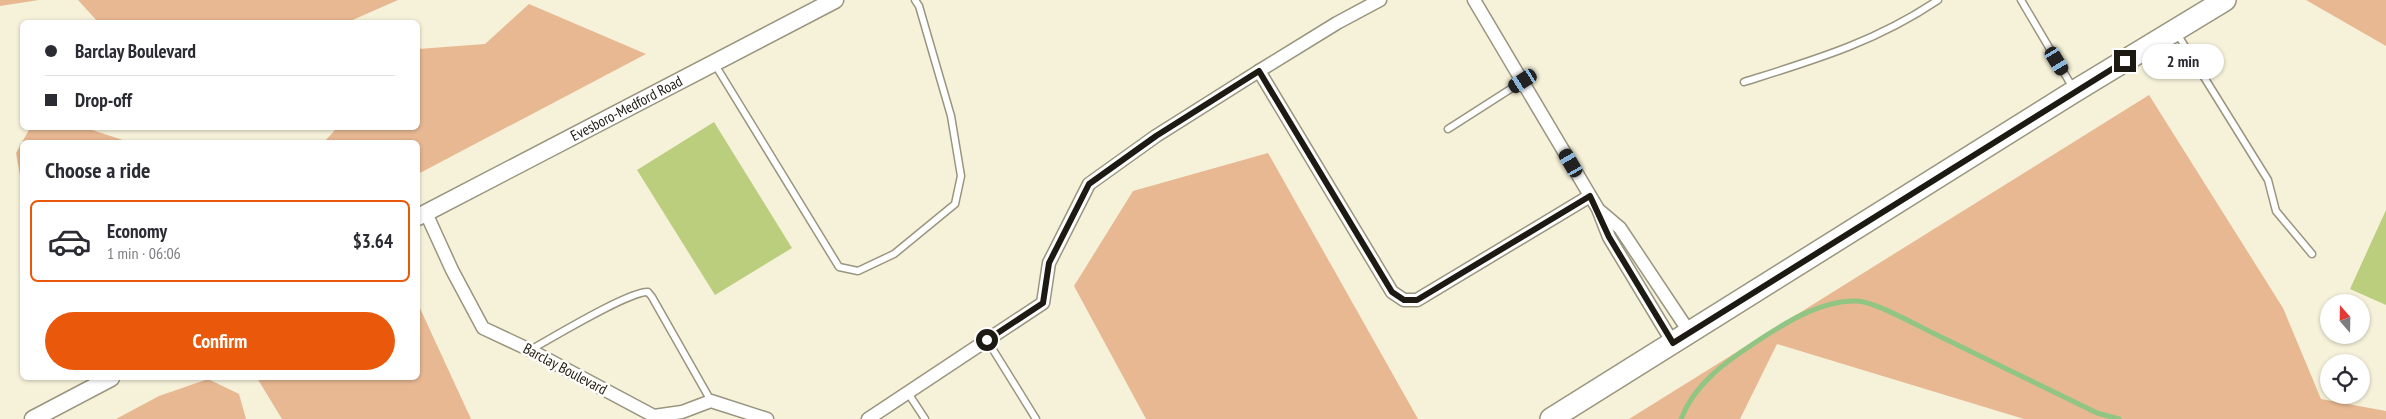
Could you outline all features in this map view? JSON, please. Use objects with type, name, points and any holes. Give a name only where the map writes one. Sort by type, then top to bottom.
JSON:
[{"type":"highway","points":[[1551,419],[2075,91],[2225,0]]},
{"type":"street","name":"Evesboro-Medford Road","points":[[422,215],[835,0]]},
{"type":"street","points":[[868,419],[1043,303],[1049,263],[1089,184],[1156,136],[1337,22],[1380,0]]},
{"type":"street","points":[[1474,0],[1598,209],[1609,237],[1681,338]]},
{"type":"street","points":[[1259,71],[1392,292],[1404,300],[1417,300],[1590,196]]},
{"type":"street","points":[[1598,209],[1620,228],[1681,338]]},
{"type":"street","name":"Barclay Boulevard","points":[[422,215],[483,328],[530,350],[654,416],[682,412],[711,401]]},
{"type":"street","points":[[41,417],[107,380]]},
{"type":"street","points":[[711,401],[767,419]]},
{"type":"lane","points":[[714,62],[839,267],[858,272],[894,254],[955,204],[961,176],[951,116],[935,57],[919,6],[915,0]]},
{"type":"lane","points":[[1744,82],[1837,53],[1860,43],[1938,0]]},
{"type":"lane","points":[[2021,0],[2075,91]]},
{"type":"lane","points":[[2175,31],[2268,180],[2276,211],[2312,254]]},
{"type":"lane","points":[[1448,129],[1523,81]]},
{"type":"lane","points":[[530,350],[620,302],[641,292],[648,292],[711,401]]},
{"type":"lane","points":[[987,340],[1036,419]]},
{"type":"lane","points":[[908,393],[925,419]]},
{"type":"shaded area","points":[[0,0],[39,0],[0,6]]},
{"type":"shaded area","points":[[78,0],[398,0],[353,20],[96,20]]},
{"type":"shaded area","points":[[2306,0],[2386,0],[2386,46]]},
{"type":"shaded area","points":[[529,4],[646,54],[420,173],[420,140],[326,140],[335,130],[420,130],[420,49],[485,44]]},
{"type":"shaded area","points":[[2149,95],[2283,308],[2320,397],[2320,404],[2348,404],[2386,411],[2386,419],[2024,419],[1777,344],[1740,419],[1629,419]]},
{"type":"shaded area","points":[[29,130],[92,130],[123,140],[23,140]]},
{"type":"shaded area","points":[[20,146],[20,176],[16,153]]},
{"type":"shaded area","points":[[1268,153],[1418,419],[1146,419],[1074,286],[1133,191]]},
{"type":"shaded area","points":[[420,308],[471,419],[282,419],[258,380],[420,380]]},
{"type":"shaded area","points":[[210,380],[239,394],[246,419],[116,419],[159,396]]},
{"type":"building","points":[[714,122],[792,248],[715,295],[637,170]]},
{"type":"building","points":[[2386,210],[2386,305],[2370,298],[2370,294],[2361,294],[2350,289]]},
{"type":"waterway","points":[[1681,419],[1702,385],[1742,351],[1789,321],[1802,315],[1829,304],[1857,301],[1875,305],[2097,413],[2119,419]]},
{"type":"route","points":[[987,340],[1043,303],[1049,263],[1089,184],[1156,136],[1259,71],[1392,292],[1404,300],[1417,300],[1590,196],[1598,209],[1609,237],[1673,343],[2125,61]]}]
